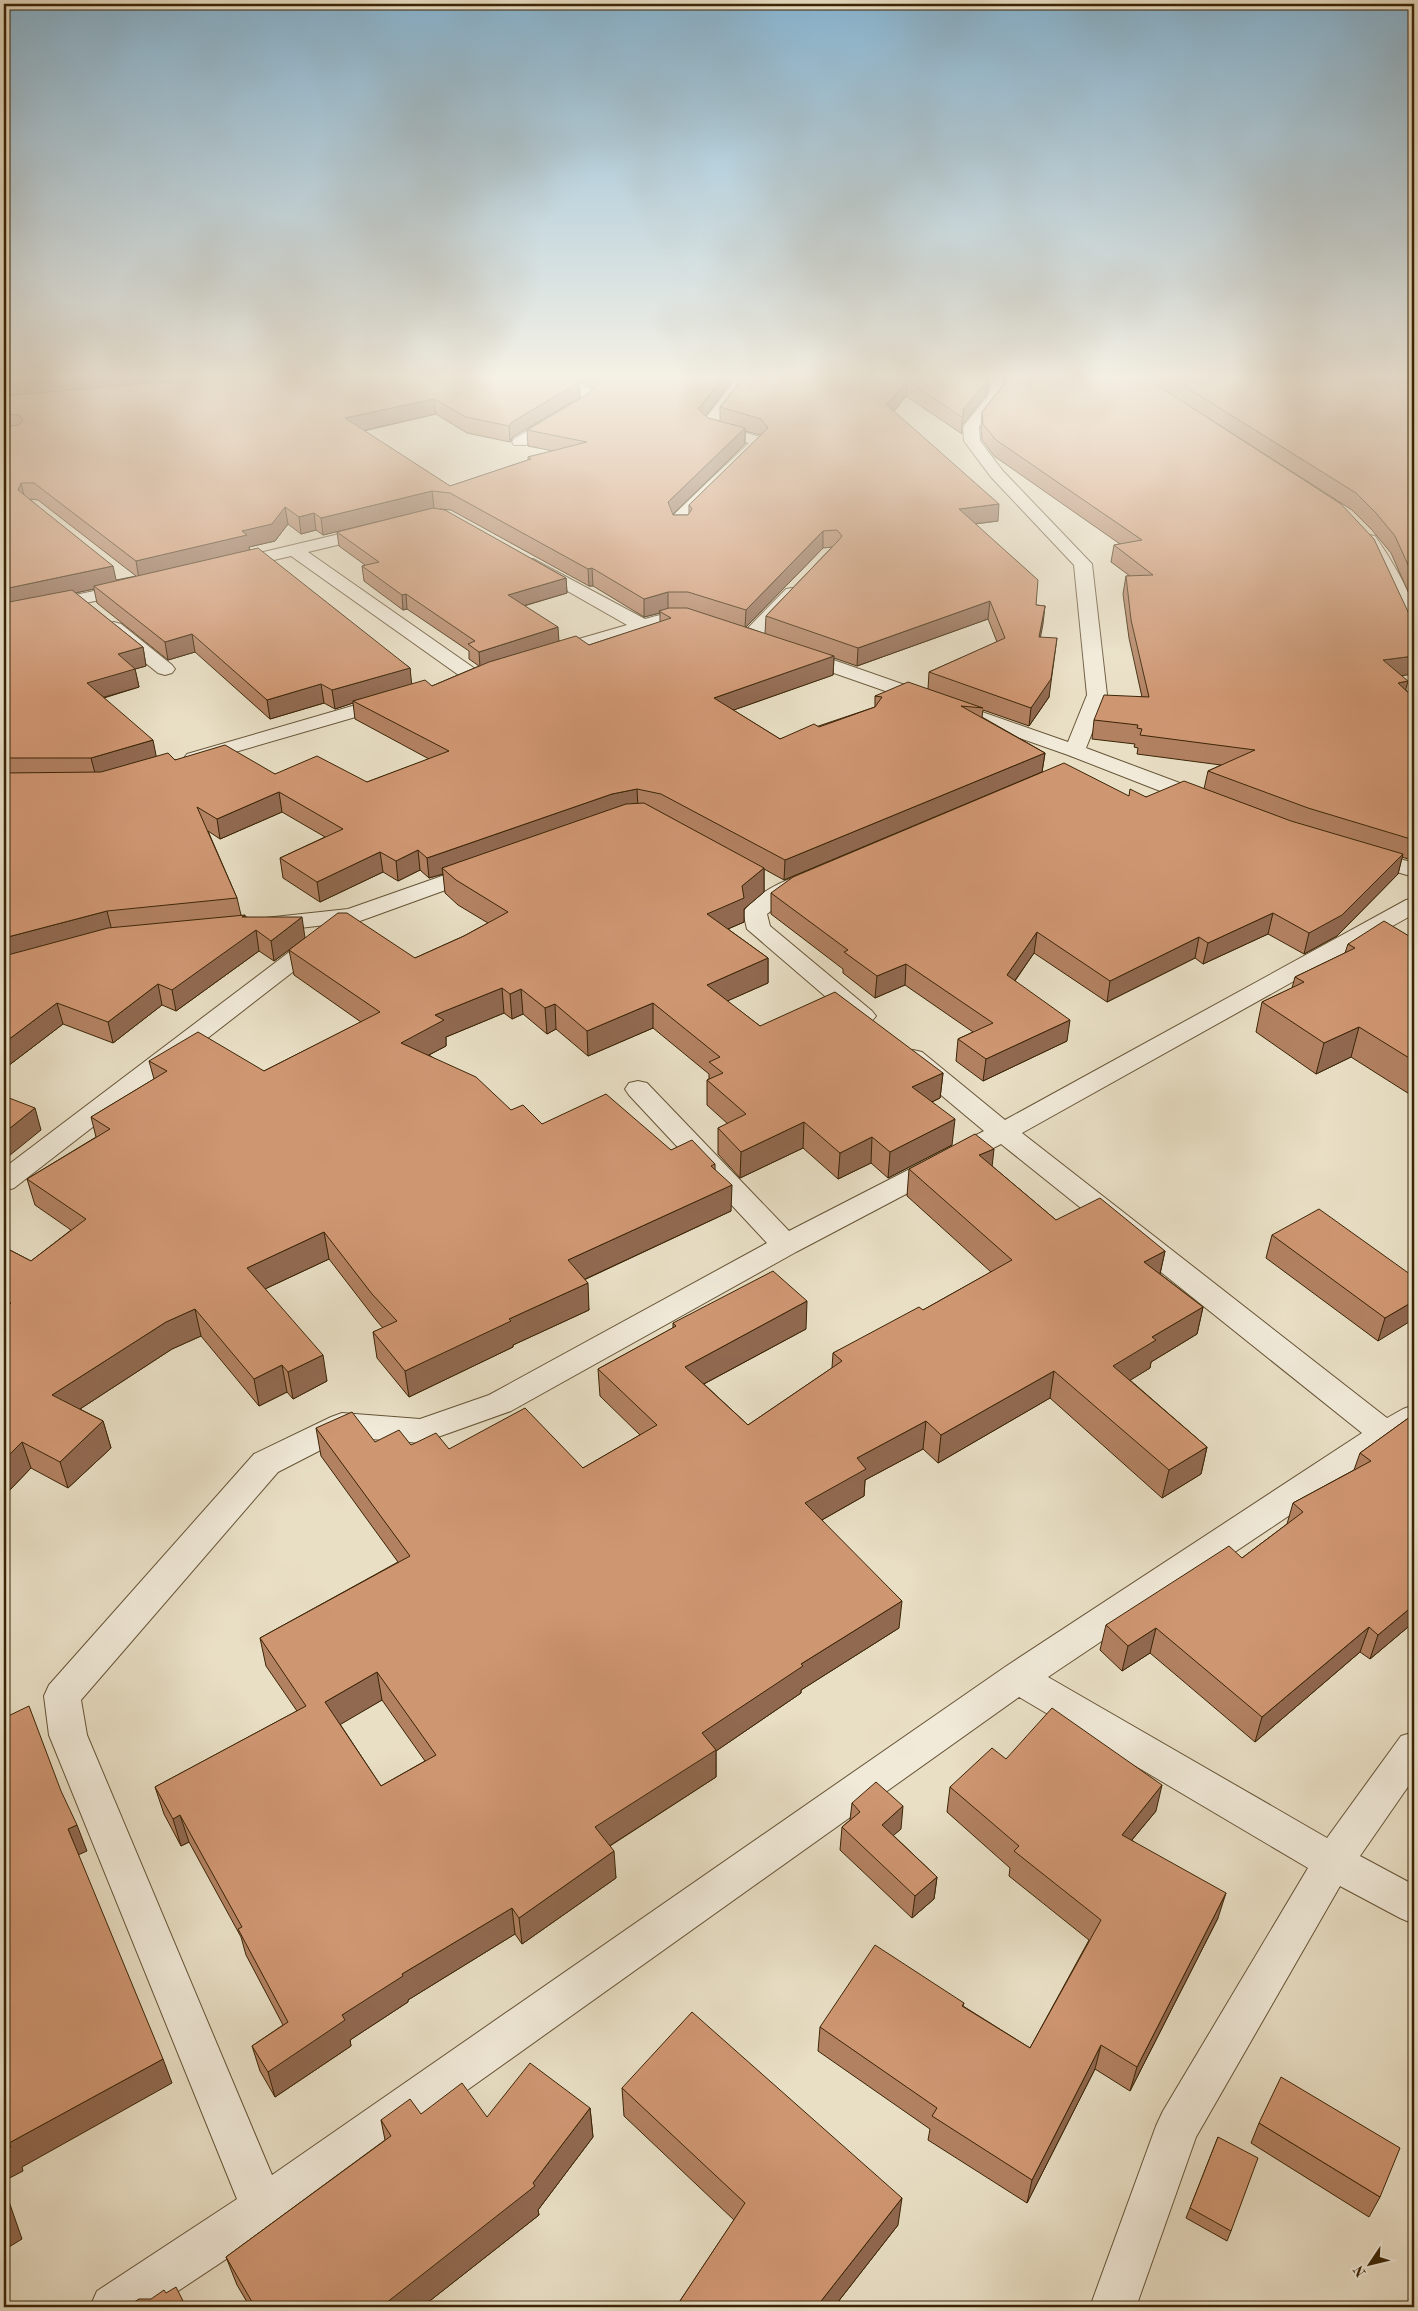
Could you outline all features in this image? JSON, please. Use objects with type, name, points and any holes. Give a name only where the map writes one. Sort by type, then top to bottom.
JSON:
[{"type":"street","points":[[681,527],[678,520],[718,482]]},
{"type":"street","points":[[1004,482],[1083,564],[1097,695],[1080,761]]},
{"type":"street","points":[[220,568],[387,527]]},
{"type":"street","points":[[1358,528],[1380,554],[1414,629]]},
{"type":"street","points":[[294,551],[474,677]]},
{"type":"street","points":[[520,556],[641,625]]},
{"type":"street","points":[[4,615],[92,610],[140,586],[120,576]]},
{"type":"street","points":[[748,637],[803,581]]},
{"type":"street","points":[[92,610],[165,669]]},
{"type":"street","points":[[530,660],[641,625],[669,618],[688,618],[748,637],[1080,761],[1223,808]]},
{"type":"street","points":[[173,764],[408,696]]},
{"type":"street","points":[[1342,849],[1414,870]]},
{"type":"street","points":[[246,926],[352,916],[500,863]]},
{"type":"street","points":[[113,2307],[263,2208],[1018,1678],[1400,1425],[1003,1132],[759,929],[756,912],[775,886],[830,871]]},
{"type":"street","points":[[263,2208],[68,1735],[62,1696],[266,1463],[342,1425],[422,1431],[500,1403],[786,1245],[1003,1132],[1414,905]]},
{"type":"street","points":[[4,1182],[352,916]]},
{"type":"street","points":[[638,1089],[786,1245]]},
{"type":"street","points":[[1018,1678],[1333,1862],[1414,1905]]},
{"type":"street","points":[[1114,2307],[1178,2126],[1333,1862],[1414,1748]]},
{"type":"building","points":[[4,482],[444,482],[450,486],[462,482],[689,482],[668,502],[673,515],[688,515],[692,509],[689,505],[713,482],[974,482],[999,504],[959,509],[1038,580],[1036,605],[1045,606],[1039,637],[1057,638],[1051,679],[1031,708],[929,672],[1005,638],[990,601],[858,648],[766,616],[838,541],[842,536],[837,530],[823,531],[746,610],[688,592],[668,592],[644,599],[592,568],[588,569],[450,493],[432,491],[321,518],[314,513],[299,517],[285,507],[272,524],[242,531],[247,535],[136,561],[34,483],[21,483],[18,490],[113,566],[4,589]]},
{"type":"building","points":[[1057,482],[1307,482],[1341,504],[1374,539],[1410,616],[1414,617],[1414,656],[1383,660],[1408,681],[1398,683],[1414,698],[1414,840],[1308,808],[1208,771],[1255,750],[1140,735],[1142,729],[1137,728],[1138,725],[1094,720],[1104,695],[1149,697],[1131,620],[1126,576],[1153,575],[1114,545],[1142,540]]},
{"type":"building","points":[[1338,482],[1414,482],[1414,578],[1395,536],[1356,493]]},
{"type":"building","points":[[433,508],[445,510],[566,578],[508,595],[558,627],[479,652],[468,644],[475,641],[406,594],[402,595],[362,566],[379,562],[337,532]]},
{"type":"building","points":[[258,548],[410,668],[332,690],[321,684],[267,700],[192,634],[165,642],[94,586]]},
{"type":"building","points":[[72,590],[143,647],[118,654],[135,669],[87,683],[153,740],[91,758],[4,758],[4,603]]},
{"type":"building","points":[[669,608],[687,608],[834,656],[714,698],[780,739],[814,724],[819,727],[875,707],[882,697],[875,696],[908,682],[983,708],[961,706],[1045,753],[785,860],[661,794],[637,789],[612,794],[427,858],[418,850],[396,861],[380,852],[317,882],[280,858],[343,829],[279,792],[217,819],[197,807],[237,898],[107,911],[4,938],[4,773],[101,772],[168,753],[175,760],[225,745],[275,774],[317,756],[367,782],[449,751],[353,701],[425,680],[432,686],[489,662],[576,636],[589,645],[671,618],[659,611]]},
{"type":"building","points":[[1064,763],[1129,796],[1130,789],[1146,797],[1184,781],[1291,821],[1403,854],[1342,915],[1309,933],[1273,913],[1208,943],[1199,937],[1110,981],[1037,932],[1007,975],[1070,1020],[986,1059],[958,1039],[993,1023],[906,964],[877,976],[844,952],[848,950],[771,893],[793,877]]},
{"type":"building","points":[[644,803],[764,868],[742,886],[744,898],[707,914],[768,958],[707,985],[760,1026],[835,992],[943,1073],[912,1087],[955,1119],[890,1152],[872,1137],[840,1153],[804,1122],[741,1152],[718,1128],[746,1114],[707,1080],[723,1073],[709,1062],[720,1057],[653,1003],[587,1031],[555,1004],[545,1008],[521,989],[510,994],[502,988],[435,1015],[444,1020],[401,1043],[476,1077],[511,1110],[523,1105],[542,1124],[606,1094],[671,1150],[692,1140],[715,1164],[711,1166],[732,1185],[568,1260],[588,1283],[509,1319],[511,1321],[405,1371],[373,1332],[397,1321],[372,1294],[324,1232],[247,1268],[323,1355],[288,1372],[282,1365],[254,1379],[195,1309],[166,1322],[52,1395],[103,1421],[60,1462],[22,1442],[4,1460],[4,1309],[11,1303],[4,1300],[4,1247],[31,1261],[86,1219],[27,1179],[110,1129],[91,1117],[167,1071],[149,1061],[198,1032],[264,1071],[380,1012],[289,950],[338,913],[347,913],[415,958],[464,936],[508,912],[456,880],[442,868],[626,804]]},
{"type":"building","points":[[245,915],[242,917],[302,917],[271,941],[256,930],[172,990],[158,984],[108,1022],[57,1003],[4,1043],[4,956],[108,928]]},
{"type":"building","points":[[1384,921],[1414,939],[1414,1061],[1359,1027],[1324,1043],[1262,1002],[1304,982],[1295,977],[1355,948],[1348,944]]},
{"type":"building","points":[[4,1096],[35,1108],[4,1133]]},
{"type":"building","points":[[975,1134],[994,1149],[979,1155],[1056,1220],[1100,1198],[1165,1251],[1144,1262],[1203,1307],[1152,1337],[1156,1340],[1113,1366],[1207,1447],[1169,1470],[1054,1371],[941,1435],[926,1421],[857,1458],[866,1469],[805,1503],[902,1601],[801,1664],[803,1666],[702,1733],[716,1750],[595,1827],[614,1851],[519,1918],[512,1908],[402,1974],[403,1976],[342,2015],[345,2020],[268,2072],[252,2046],[288,2022],[238,1929],[242,1927],[180,1815],[173,1819],[155,1787],[306,1706],[260,1638],[410,1556],[316,1428],[352,1412],[375,1442],[399,1430],[411,1445],[436,1433],[449,1449],[525,1408],[583,1468],[657,1425],[598,1369],[676,1326],[673,1323],[773,1271],[807,1301],[685,1367],[748,1425],[842,1361],[833,1353],[919,1307],[923,1310],[1012,1260],[909,1169]],"holes":[[[377,1672],[436,1755],[381,1786],[325,1702]]]},
{"type":"building","points":[[1319,1209],[1414,1277],[1414,1301],[1385,1318],[1272,1235]]},
{"type":"building","points":[[1414,1414],[1414,1605],[1378,1635],[1369,1627],[1262,1717],[1156,1628],[1128,1646],[1106,1625],[1229,1546],[1242,1558],[1303,1512],[1293,1503],[1371,1461],[1360,1453]]},
{"type":"building","points":[[29,1706],[61,1791],[77,1825],[68,1829],[163,2059],[9,2143],[11,2147],[4,2151],[4,1718]]},
{"type":"building","points":[[1052,1708],[1162,1785],[1122,1835],[1226,1893],[1137,2067],[1101,2045],[1032,2180],[932,2116],[937,2108],[820,2027],[875,1945],[964,2003],[962,2006],[1030,2048],[1101,1920],[1014,1851],[1019,1846],[950,1787],[992,1748],[1006,1759]]},
{"type":"building","points":[[876,1782],[903,1806],[882,1825],[937,1877],[915,1896],[842,1827],[860,1812],[852,1803]]},
{"type":"building","points":[[692,2012],[902,2198],[818,2305],[821,2307],[676,2307],[745,2203],[622,2088]]},
{"type":"building","points":[[530,2063],[590,2108],[533,2183],[535,2186],[381,2307],[255,2307],[226,2257],[391,2136],[381,2120],[410,2099],[421,2114],[462,2083],[487,2117]]},
{"type":"building","points":[[1281,2077],[1400,2148],[1380,2197],[1259,2123]]},
{"type":"building","points":[[1218,2137],[1258,2158],[1231,2231],[1190,2208]]},
{"type":"building","points":[[4,2199],[10,2216],[4,2219]]},
{"type":"building","points":[[176,2287],[186,2307],[133,2307],[131,2304],[139,2299],[151,2299],[164,2290],[166,2293]]}]
